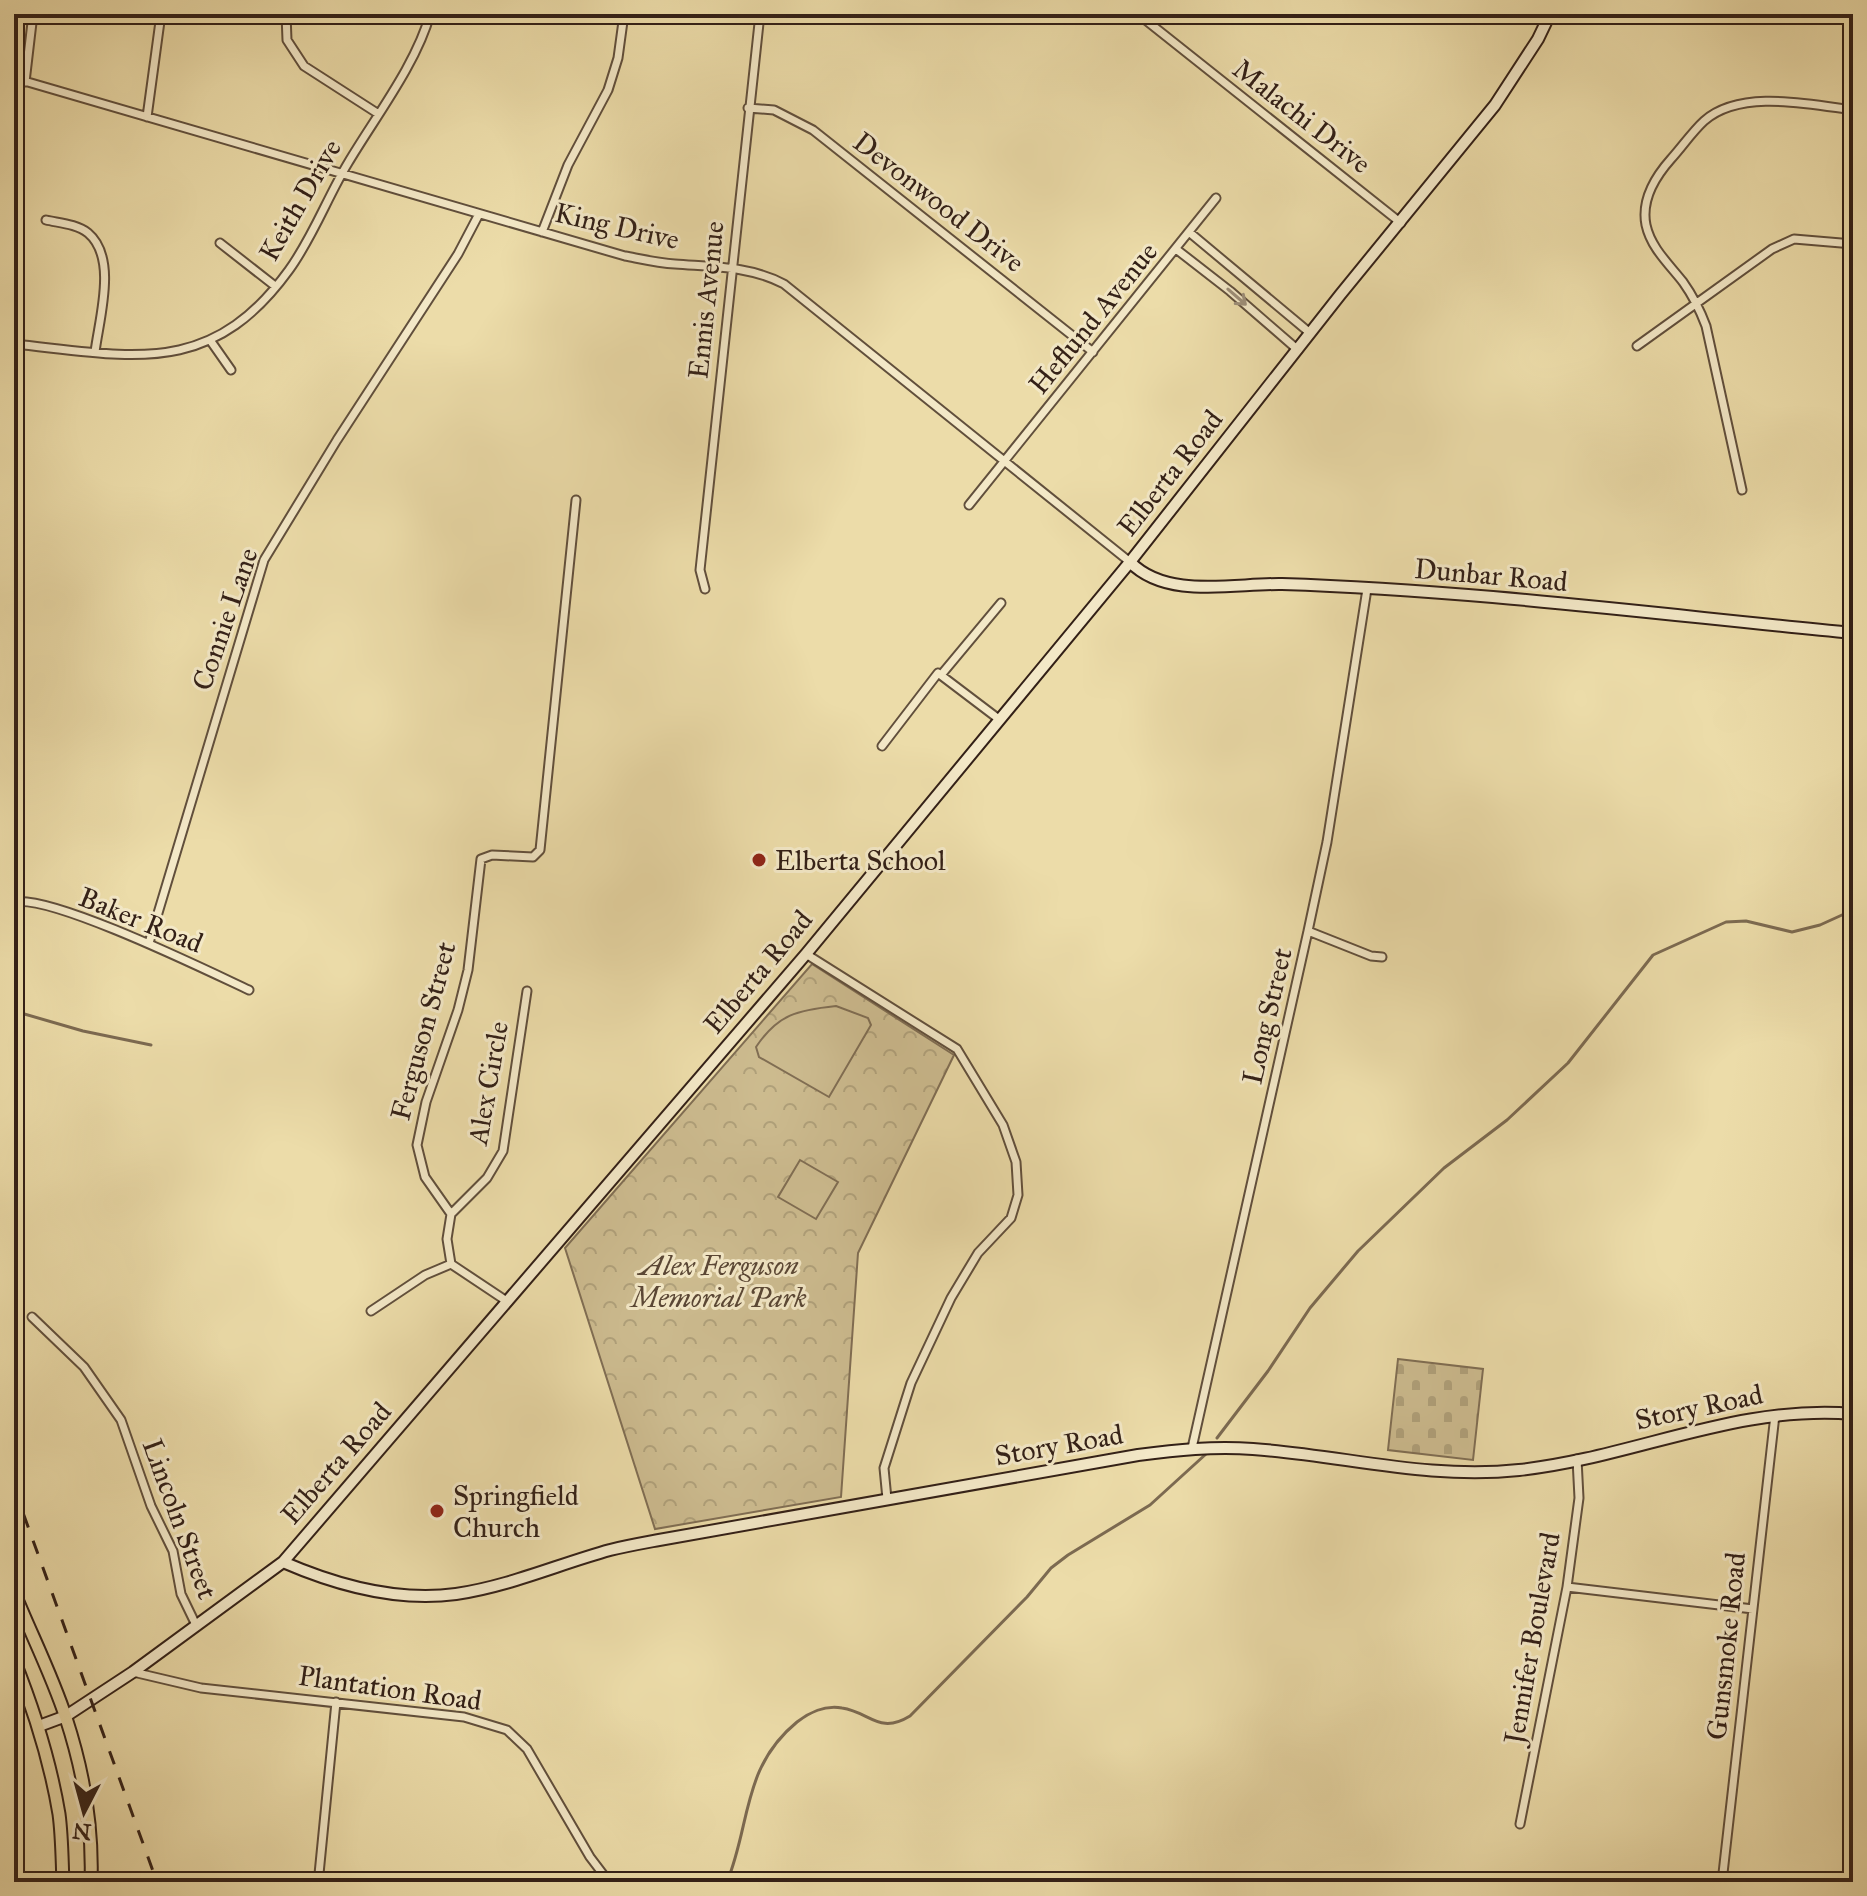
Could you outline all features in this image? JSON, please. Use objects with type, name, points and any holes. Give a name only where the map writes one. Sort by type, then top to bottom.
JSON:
[{"type":"main road","points":[[14,1592],[66,1716],[76,1751],[88,1812],[91,1882]]},
{"type":"main road","points":[[14,1660],[39,1726],[59,1816],[63,1882]]},
{"type":"street","points":[[25,82],[33,14]]},
{"type":"street","points":[[147,117],[161,14]]},
{"type":"street","points":[[286,14],[287,40],[304,66],[377,113]]},
{"type":"street","name":"Keith Drive","points":[[14,344],[95,352],[172,353],[210,340],[246,316],[289,269],[311,233],[341,174],[406,68],[427,27],[430,14]]},
{"type":"street","points":[[542,232],[568,165],[608,90],[618,58],[624,14]]},
{"type":"street","name":"Ennis Avenue","points":[[705,589],[700,570],[760,14]]},
{"type":"street","name":"Malachi Drive","points":[[1138,14],[1401,223]]},
{"type":"street","name":"Elberta Road","points":[[39,1726],[66,1716],[133,1672],[283,1562],[806,954],[1130,562],[1495,105],[1538,39],[1550,14]]},
{"type":"street","name":"King Drive","points":[[14,78],[625,256],[671,264],[753,271],[784,284],[1130,562]]},
{"type":"street","points":[[1742,490],[1711,343],[1697,305],[1653,244],[1646,224],[1645,204],[1662,169],[1704,121],[1735,104],[1754,101],[1853,110]]},
{"type":"street","name":"Devonwood Drive","points":[[748,108],[774,110],[813,130],[1093,352]]},
{"type":"street","points":[[1176,249],[1216,198]]},
{"type":"street","name":"Connie Lane","points":[[149,943],[264,560],[337,440],[458,254],[479,214]]},
{"type":"street","points":[[46,220],[88,233],[103,262],[105,278],[95,352]]},
{"type":"street","name":"Heflund Avenue","points":[[1189,232],[1310,333]]},
{"type":"street","points":[[1637,346],[1772,249],[1794,239],[1853,244]]},
{"type":"street","points":[[220,243],[275,286]]},
{"type":"street","name":"Heflund Avenue","points":[[969,505],[1176,249],[1298,350]]},
{"type":"street","points":[[210,340],[231,370]]},
{"type":"street","name":"Ferguson Street","points":[[451,1214],[425,1177],[420,1163],[417,1145],[420,1124],[468,970],[481,859],[492,855],[533,857],[540,850],[576,500]]},
{"type":"street","name":"Dunbar Road","points":[[1130,562],[1138,571],[1154,579],[1185,585],[1284,584],[1367,589],[1853,633]]},
{"type":"street","name":"Long Street","points":[[1192,1448],[1327,842],[1367,589]]},
{"type":"street","points":[[941,675],[1001,603]]},
{"type":"street","points":[[882,746],[938,673],[1000,720]]},
{"type":"street","name":"Baker Road","points":[[14,902],[36,903],[149,943],[249,990]]},
{"type":"street","points":[[1308,931],[1382,957]]},
{"type":"street","points":[[806,954],[957,1049],[1003,1125],[1016,1162],[1018,1195],[1011,1218],[978,1253],[951,1298],[911,1383],[884,1468],[887,1499]]},
{"type":"street","name":"Alex Circle","points":[[451,1214],[487,1178],[503,1151],[527,991]]},
{"type":"street","points":[[451,1214],[447,1239],[451,1264],[508,1302]]},
{"type":"street","points":[[371,1311],[425,1275],[451,1264]]},
{"type":"street","name":"Lincoln Street","points":[[32,1317],[84,1367],[121,1420],[151,1506],[173,1551],[181,1594],[196,1625]]},
{"type":"street","name":"Story Road","points":[[283,1562],[325,1580],[404,1595],[455,1594],[503,1584],[611,1550],[887,1499],[1192,1448],[1276,1451],[1400,1469],[1456,1473],[1519,1470],[1710,1426],[1775,1415],[1812,1412],[1853,1414]]},
{"type":"street","name":"Gunsmoke Road","points":[[1722,1882],[1775,1415]]},
{"type":"street","name":"Jennifer Boulevard","points":[[1520,1824],[1567,1587],[1579,1498],[1577,1459]]},
{"type":"street","points":[[1567,1587],[1753,1609]]},
{"type":"street","name":"Plantation Road","points":[[133,1672],[201,1688],[464,1717],[507,1730],[527,1749],[590,1857],[609,1882]]},
{"type":"street","points":[[319,1874],[336,1702]]},
{"type":"green space","name":"Alex Ferguson Memorial Park","points":[[812,964],[954,1055],[858,1253],[841,1497],[655,1529],[565,1248]]},
{"type":"green space","points":[[836,1006],[868,1018],[871,1025],[829,1097],[759,1057],[756,1047],[781,1021],[811,1009]]},
{"type":"green space","points":[[800,1160],[838,1182],[816,1219],[778,1197]]},
{"type":"green space","points":[[1398,1359],[1483,1369],[1473,1460],[1388,1450]]},
{"type":"waterway","points":[[1217,1438],[1268,1371],[1310,1308],[1358,1251],[1444,1168],[1507,1120],[1568,1063],[1653,955],[1726,922],[1746,921],[1792,932],[1820,925],[1853,910]]},
{"type":"waterway","points":[[14,1011],[83,1031],[151,1045]]},
{"type":"waterway","points":[[727,1882],[757,1777],[779,1739],[797,1722],[823,1708],[852,1710],[882,1723],[910,1716],[1027,1597],[1051,1568],[1150,1505],[1206,1454]]},
{"type":"railway","points":[[14,1488],[157,1882]]},
{"type":"place","name":"Elberta School","points":[[759,860]]},
{"type":"place","name":"Springfield Church","points":[[437,1511]]}]
